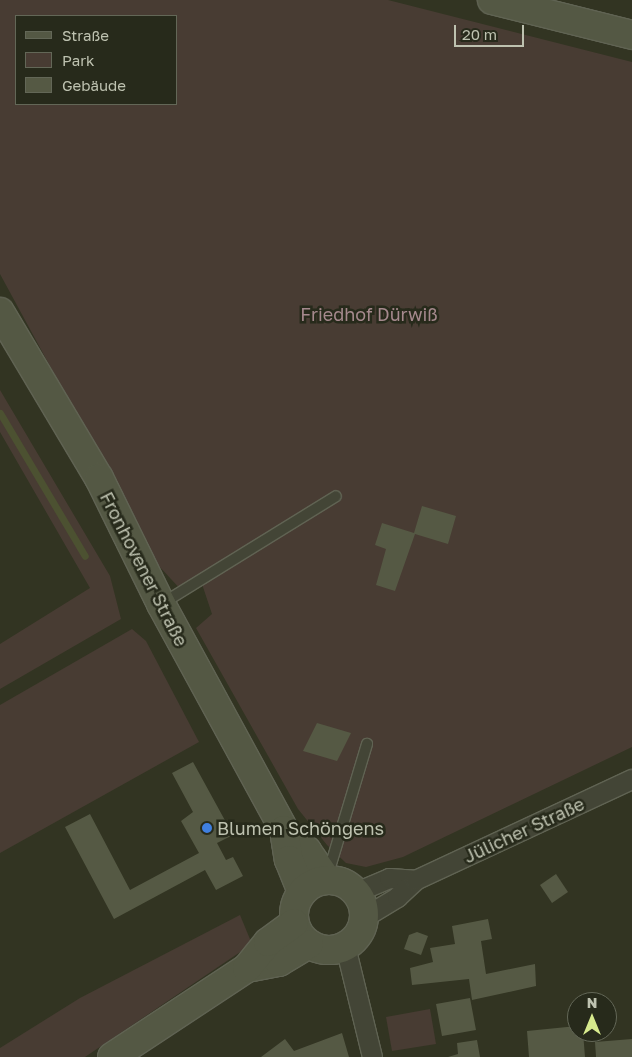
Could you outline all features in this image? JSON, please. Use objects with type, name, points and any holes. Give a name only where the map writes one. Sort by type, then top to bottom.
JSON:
[{"type":"street","points":[[492,0],[632,35]]},
{"type":"street","name":"Fronhovener Straße","points":[[0,312],[99,478],[161,604],[284,830],[326,880]]},
{"type":"street","name":"Jülicher Straße","points":[[360,904],[397,897],[415,880],[632,779]]},
{"type":"street","name":"Fronhovener Straße","points":[[284,830],[288,860],[302,892]]},
{"type":"street","name":"Jülicher Straße","points":[[360,904],[389,878],[415,880]]},
{"type":"street","points":[[326,880],[342,883],[360,904],[358,933],[346,946],[320,949],[302,934],[294,907],[302,892],[326,880]]},
{"type":"street","points":[[112,1057],[247,968],[268,942],[302,934]]},
{"type":"street","points":[[346,946],[372,1057]]},
{"type":"lane","points":[[161,604],[336,496]]},
{"type":"lane","points":[[326,880],[367,744]]},
{"type":"green space","name":"Friedhof Dürwiß","points":[[0,0],[388,0],[632,62],[632,747],[403,857],[366,867],[346,863],[327,845],[298,809],[196,628],[212,614],[201,581],[183,592],[158,565],[0,274]]},
{"type":"green space","points":[[0,390],[110,576],[121,619],[0,689],[0,644],[90,588],[0,432]]},
{"type":"green space","points":[[132,629],[146,641],[199,742],[0,853],[0,705]]},
{"type":"green space","points":[[240,915],[252,944],[85,1057],[0,1057],[0,1048],[80,998]]},
{"type":"green space","points":[[430,1009],[436,1044],[392,1051],[386,1017]]},
{"type":"building","points":[[422,506],[456,516],[448,544],[415,534],[395,591],[376,585],[386,549],[375,545],[382,523],[414,533]]},
{"type":"building","points":[[317,723],[351,733],[337,761],[303,751]]},
{"type":"building","points":[[193,762],[233,835],[217,843],[226,860],[233,857],[243,876],[216,890],[205,870],[114,919],[65,827],[90,814],[130,890],[199,853],[181,821],[193,812],[172,773]]},
{"type":"building","points":[[556,874],[568,892],[552,903],[540,885]]},
{"type":"building","points":[[488,919],[492,939],[481,941],[486,974],[535,964],[536,986],[472,1000],[469,979],[412,985],[410,968],[433,962],[430,948],[455,944],[452,926]]},
{"type":"building","points":[[417,932],[428,936],[421,955],[404,949],[409,935]]},
{"type":"building","points":[[470,998],[476,1030],[442,1036],[436,1004]]},
{"type":"building","points":[[567,1027],[567,1042],[584,1042],[585,1057],[529,1057],[527,1031]]},
{"type":"building","points":[[342,1033],[349,1057],[261,1057],[285,1039],[294,1051]]},
{"type":"building","points":[[632,1039],[632,1057],[596,1057],[595,1042],[617,1042],[617,1040]]},
{"type":"building","points":[[477,1040],[480,1057],[448,1057],[458,1054],[457,1043]]},
{"type":"waterway","points":[[0,413],[85,556]]},
{"type":"place","name":"Blumen Schöngens","points":[[207,828]]}]
